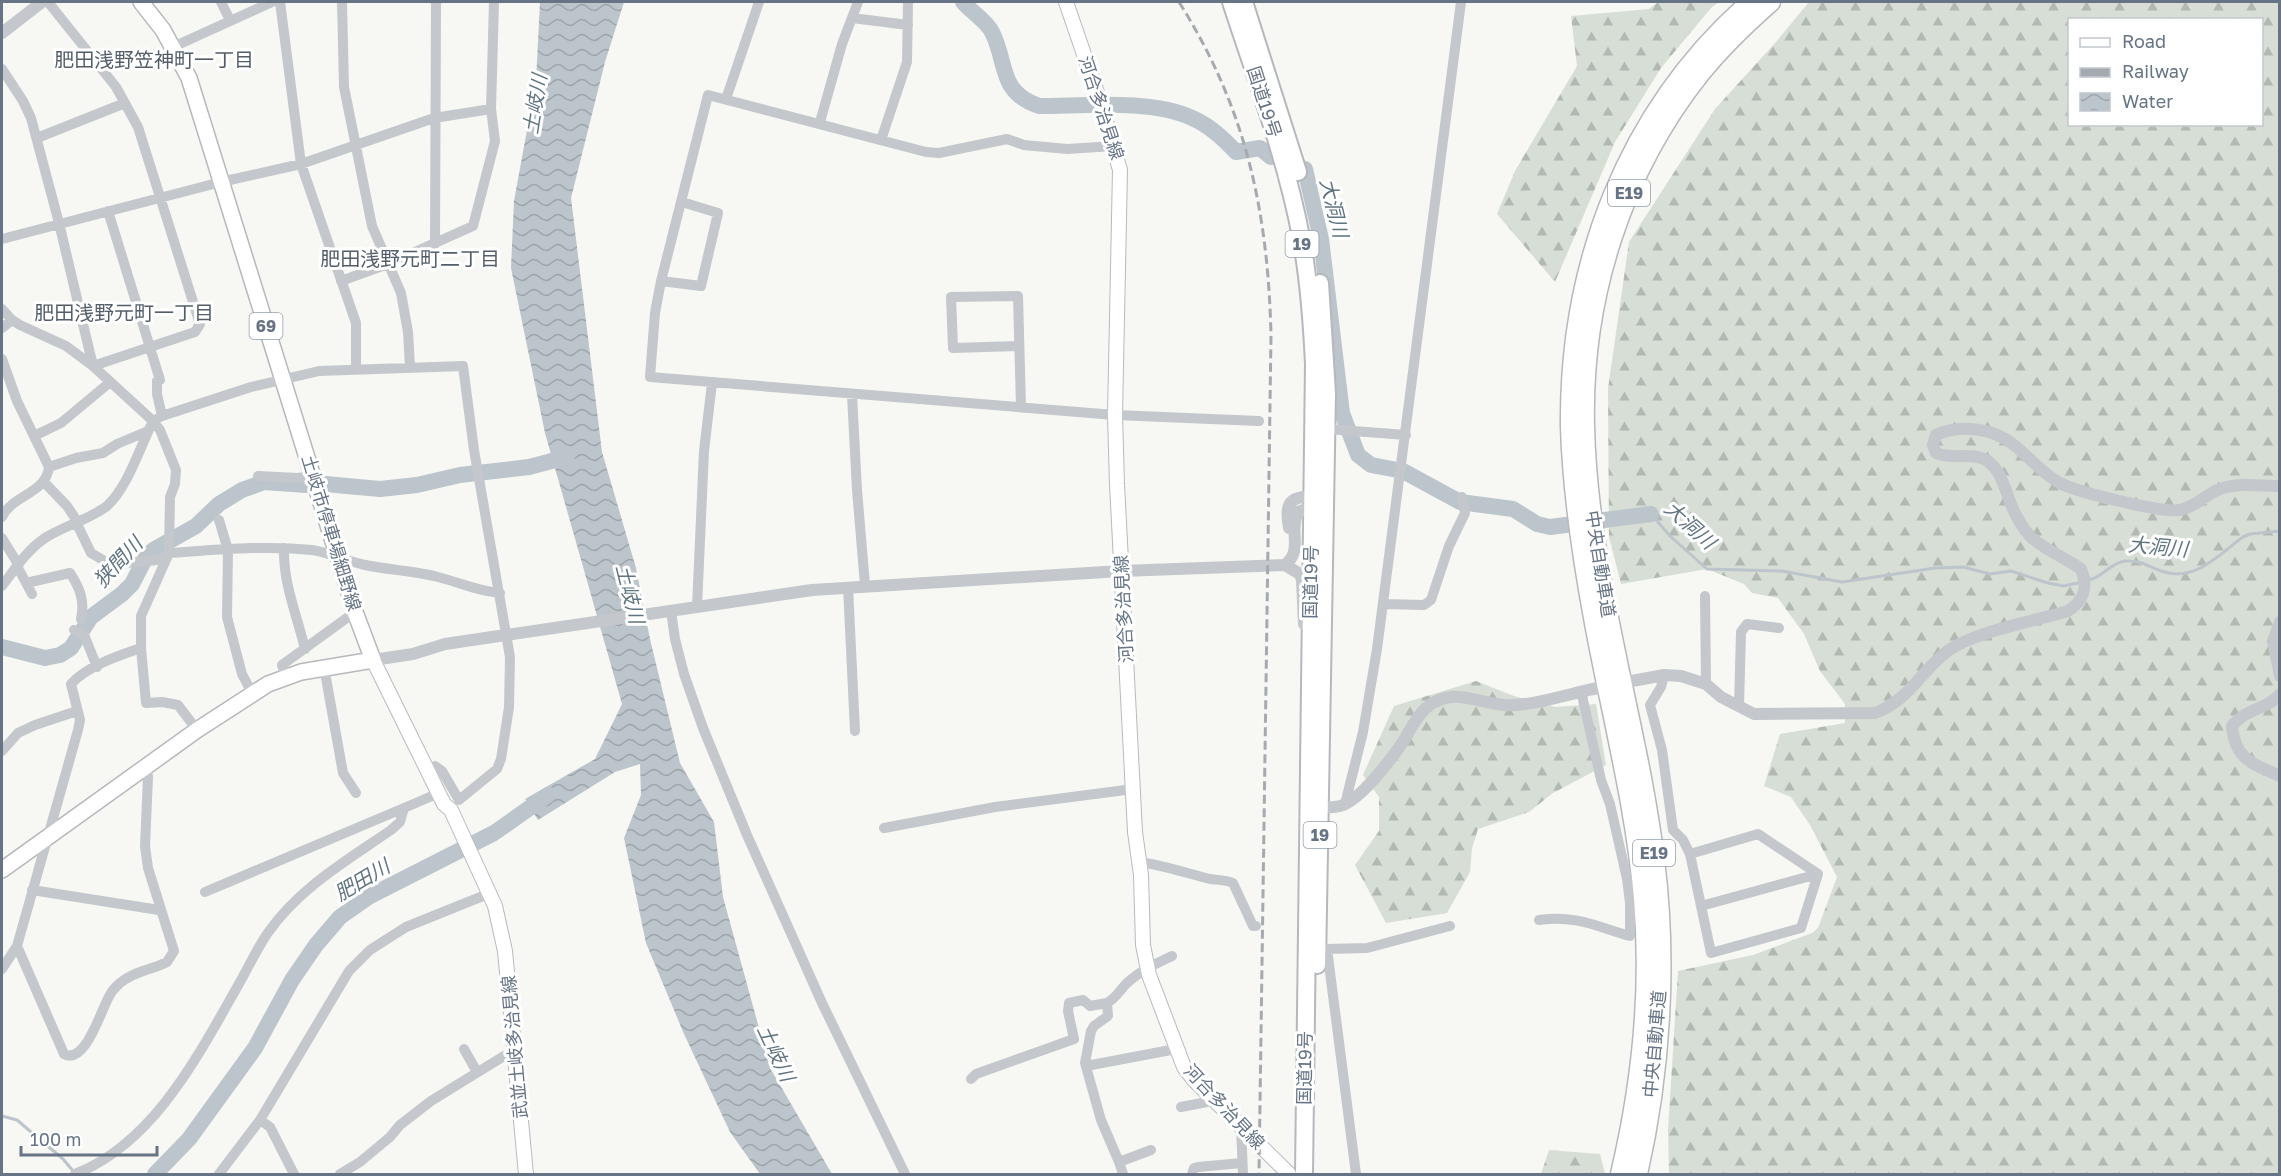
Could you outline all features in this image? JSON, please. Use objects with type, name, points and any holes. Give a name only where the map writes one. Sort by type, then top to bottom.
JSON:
[{"type":"highway","name":"国道19号","points":[[1231,2],[1284,166],[1305,262],[1314,364],[1317,499],[1314,808]]},
{"type":"highway","name":"国道19号","points":[[1244,2],[1286,132],[1306,207],[1322,306],[1328,393],[1335,430],[1317,499],[1310,658],[1317,947],[1314,1174]]},
{"type":"highway","name":"中央自動車道","points":[[1620,1174],[1638,1072],[1646,952],[1638,847],[1595,626],[1587,536],[1590,501],[1571,389],[1580,301],[1589,260],[1616,186],[1635,147],[1669,92],[1691,63],[1750,2]]},
{"type":"highway","name":"中央自動車道","points":[[1577,427],[1585,390],[1595,303],[1604,264],[1629,192],[1680,101],[1726,44],[1771,2]]},
{"type":"highway","name":"中央自動車道","points":[[1587,536],[1641,766],[1660,906],[1659,1019],[1648,1126],[1638,1174]]},
{"type":"highway","name":"国道19号","points":[[1304,1174],[1317,947]]},
{"type":"main road","name":"土岐市停車場細野線","points":[[141,2],[173,47],[189,78],[355,612],[373,660]]},
{"type":"main road","name":"河合多治見線","points":[[1066,2],[1101,105],[1120,170],[1115,415],[1133,789],[1143,945],[1147,967],[1184,1067],[1289,1174]]},
{"type":"main road","points":[[2,870],[252,693],[286,676],[324,667],[373,660]]},
{"type":"main road","name":"武並土岐多治見線","points":[[373,660],[428,769],[483,891],[495,906],[507,963],[526,1174]]},
{"type":"street","points":[[2,33],[42,2]]},
{"type":"street","points":[[48,2],[116,87],[138,127],[200,324],[195,332],[93,366]]},
{"type":"street","points":[[221,2],[230,20]]},
{"type":"street","points":[[173,47],[272,2]]},
{"type":"street","points":[[280,2],[301,164],[356,323],[356,368]]},
{"type":"street","points":[[342,2],[344,87],[372,226],[401,293],[408,332],[410,367]]},
{"type":"street","points":[[435,243],[436,2]]},
{"type":"street","points":[[341,281],[388,264],[473,226],[495,141],[491,109],[494,2]]},
{"type":"street","points":[[726,99],[759,2]]},
{"type":"street","points":[[820,122],[842,44],[858,2]]},
{"type":"street","points":[[881,140],[907,62],[908,2]]},
{"type":"street","points":[[1345,804],[1363,732],[1383,604],[1461,2]]},
{"type":"street","points":[[852,18],[908,24]]},
{"type":"street","points":[[2,69],[23,101],[37,138],[93,366]]},
{"type":"street","points":[[1114,146],[1067,149],[1024,144],[1007,139],[939,153],[926,152],[820,122],[708,95],[661,281],[655,313],[650,377],[1115,415],[1259,421]]},
{"type":"street","points":[[37,138],[125,103]]},
{"type":"street","points":[[2,239],[160,197],[301,164],[434,118],[491,109]]},
{"type":"street","points":[[661,281],[701,286],[718,213],[682,202]]},
{"type":"street","points":[[2,586],[36,544],[76,521],[105,508],[113,500],[154,423],[157,381],[160,380],[108,211]]},
{"type":"street","points":[[1019,346],[953,348],[951,297],[1018,296],[1021,408]]},
{"type":"street","points":[[2,309],[12,320],[66,346],[93,366],[160,430],[176,470],[175,484],[170,497],[168,549],[141,616],[141,648],[146,703],[162,702],[178,705],[197,730]]},
{"type":"street","points":[[2,328],[12,320]]},
{"type":"street","points":[[2,359],[17,401],[49,467],[44,482],[7,507],[2,517]]},
{"type":"street","points":[[49,467],[76,458],[103,453],[154,423],[283,379],[319,371],[356,368],[463,366],[474,450],[508,636],[509,707],[501,759],[497,769],[459,800],[442,771],[435,766],[428,769]]},
{"type":"street","points":[[34,436],[62,423],[109,383]]},
{"type":"street","points":[[697,607],[704,451],[712,383]]},
{"type":"street","points":[[852,395],[856,490],[866,585]]},
{"type":"street","points":[[1632,681],[1664,675],[1682,676],[1706,684],[1754,714],[1875,713],[1903,698],[1948,651],[1958,645],[1975,637],[2068,611],[2078,605],[2085,592],[2081,569],[2030,536],[2012,507],[1995,470],[1986,460],[1945,457],[1936,453],[1933,445],[1936,435],[1944,431],[1955,429],[1989,432],[2012,443],[2059,483],[2138,504],[2178,510],[2191,507],[2219,489],[2235,486],[2280,486]]},
{"type":"street","points":[[1335,430],[1406,435]]},
{"type":"street","points":[[258,476],[298,478],[314,476]]},
{"type":"street","points":[[44,482],[68,506],[91,553],[113,566],[126,562],[150,561],[168,549],[284,548],[338,555],[366,565],[438,577],[480,591],[501,593]]},
{"type":"street","points":[[1268,565],[1285,557],[1288,553],[1290,533],[1287,510],[1289,502],[1295,498],[1317,499]]},
{"type":"street","points":[[1285,565],[1294,555],[1296,547],[1293,530],[1295,517],[1298,512],[1317,499]]},
{"type":"street","points":[[1383,604],[1425,605],[1431,600],[1449,546],[1465,513],[1463,502]]},
{"type":"street","points":[[219,520],[228,550],[227,617],[242,674],[252,693]]},
{"type":"street","points":[[2,538],[32,594]]},
{"type":"street","points":[[284,548],[285,581],[299,624],[304,649]]},
{"type":"street","points":[[373,660],[413,654],[445,644],[776,594],[848,586],[1268,565],[1285,565],[1299,574],[1302,580],[1302,604],[1310,658]]},
{"type":"street","points":[[26,583],[70,573],[78,586],[83,607],[81,619]]},
{"type":"street","points":[[848,586],[855,731]]},
{"type":"street","points":[[1705,596],[1706,684]]},
{"type":"street","points":[[286,676],[282,665],[355,612]]},
{"type":"street","points":[[665,612],[703,728],[747,835],[822,1002],[905,1174]]},
{"type":"street","points":[[2280,622],[2273,641],[2280,676]]},
{"type":"street","points":[[1738,706],[1742,632],[1747,624],[1779,628]]},
{"type":"street","points":[[74,630],[85,637],[97,667]]},
{"type":"street","points":[[2,969],[17,946],[78,730],[80,720],[71,684],[75,678],[141,648]]},
{"type":"street","points":[[324,667],[344,774],[356,793]]},
{"type":"street","points":[[1664,675],[1661,687],[1650,705],[1662,750],[1672,830],[1683,840],[1690,854],[1711,953],[1801,928],[1818,873]]},
{"type":"street","points":[[1314,808],[1345,804],[1374,780],[1399,748],[1418,717],[1438,700],[1452,696],[1465,696],[1506,705],[1598,688]]},
{"type":"street","points":[[1539,920],[1561,918],[1578,920],[1630,936],[1627,879],[1610,804],[1600,778],[1581,691]]},
{"type":"street","points":[[2280,694],[2269,704],[2239,717],[2232,726],[2236,745],[2246,761],[2280,776]]},
{"type":"street","points":[[2,751],[18,733],[35,724],[77,711]]},
{"type":"street","points":[[17,946],[64,1054],[69,1056],[74,1056],[88,1042],[111,993],[119,984],[128,976],[159,966],[172,958],[174,951],[159,910],[145,846],[148,777],[146,766]]},
{"type":"street","points":[[884,828],[995,807],[1133,789]]},
{"type":"street","points":[[205,892],[404,808],[444,805]]},
{"type":"street","points":[[75,1174],[111,1155],[160,1109],[196,1058],[273,927],[294,902],[320,878],[400,822],[404,808]]},
{"type":"street","points":[[1690,854],[1758,834],[1818,873]]},
{"type":"street","points":[[1139,862],[1230,882],[1253,926],[1257,926]]},
{"type":"street","points":[[1701,906],[1818,873]]},
{"type":"street","points":[[32,890],[159,910]]},
{"type":"street","points":[[219,1174],[260,1120],[349,971],[370,950],[406,927],[483,891]]},
{"type":"street","points":[[1356,1174],[1317,947],[1367,948],[1450,926]]},
{"type":"street","points":[[971,1080],[976,1074],[1074,1038],[1068,1011],[1069,1004],[1083,1000],[1089,1006],[1107,1003],[1147,967],[1172,956]]},
{"type":"street","points":[[1107,1003],[1108,1016],[1091,1031],[1086,1066],[1101,1120],[1123,1174]]},
{"type":"street","points":[[464,1049],[477,1072]]},
{"type":"street","points":[[1086,1066],[1176,1049]]},
{"type":"street","points":[[340,1174],[378,1147],[400,1125],[431,1101],[504,1056],[516,1054]]},
{"type":"street","points":[[1181,1107],[1207,1102],[1212,1098]]},
{"type":"street","points":[[260,1120],[270,1127],[294,1174]]},
{"type":"street","points":[[1241,1126],[1243,1174]]},
{"type":"street","points":[[1119,1162],[1151,1150]]},
{"type":"street","points":[[1192,1174],[1194,1168],[1198,1167],[1242,1163]]},
{"type":"green space","points":[[1658,2],[1719,2],[1711,8],[1661,68],[1615,142],[1555,282],[1497,214],[1515,171],[1577,66],[1571,16],[1649,9]]},
{"type":"green space","points":[[1809,2],[2279,2],[2279,1174],[1669,1174],[1668,1130],[1678,971],[1753,955],[1812,933],[1818,928],[1837,877],[1810,825],[1791,797],[1764,786],[1780,734],[1845,723],[1845,704],[1820,671],[1804,634],[1778,598],[1752,593],[1744,584],[1707,569],[1621,584],[1609,537],[1608,389],[1629,242],[1715,109]]},
{"type":"green space","points":[[1476,681],[1514,696],[1555,707],[1596,704],[1606,765],[1553,793],[1529,812],[1478,829],[1472,848],[1470,872],[1447,913],[1386,923],[1355,865],[1379,831],[1379,797],[1363,775],[1394,706]]},
{"type":"green space","points":[[1549,1150],[1600,1154],[1605,1174],[1541,1174]]},
{"type":"water","name":"土岐川","points":[[540,2],[624,2],[605,62],[571,198],[602,452],[636,568],[650,639],[680,763],[714,822],[723,897],[770,1068],[832,1174],[760,1174],[730,1132],[684,1034],[646,943],[624,838],[641,795],[640,764],[615,772],[538,820],[525,799],[595,759],[622,704],[545,433],[511,268],[514,201],[536,81]]},
{"type":"waterway","name":"大洞川","points":[[963,2],[992,32],[1010,85],[1026,100],[1039,106],[1117,105],[1176,112],[1204,124],[1236,152],[1260,148],[1271,157]]},
{"type":"waterway","name":"大洞川","points":[[1302,168],[1305,169],[1321,239],[1342,413],[1358,455],[1371,465],[1403,471],[1460,502],[1513,509],[1537,524],[1550,527],[1651,514]]},
{"type":"waterway","name":"狭間川","points":[[325,484],[380,489],[417,485],[460,475],[529,467],[567,457]]},
{"type":"waterway","name":"狭間川","points":[[2,647],[45,658],[60,655],[71,648],[91,617],[132,584],[147,555],[196,526],[219,504],[242,490],[264,482],[306,485]]},
{"type":"waterway","name":"大洞川","points":[[1651,514],[1670,536],[1707,569],[1782,571],[1842,582],[1935,568],[1963,567],[1990,574],[2011,571],[2064,586],[2082,582]]},
{"type":"waterway","name":"大洞川","points":[[2089,580],[2115,564],[2125,561],[2140,562],[2173,574],[2185,573],[2215,559],[2243,537],[2250,534],[2280,531]]},
{"type":"waterway","name":"肥田川","points":[[155,1174],[189,1139],[255,1048],[292,980],[316,945],[340,917],[370,896],[494,833],[548,795]]},
{"type":"waterway","points":[[2,1116],[17,1120],[63,1159],[74,1172]]},
{"type":"railway","points":[[1179,2],[1202,42],[1237,121],[1258,203],[1269,289],[1271,335],[1259,1174]]},
{"type":"district","name":"肥田浅野笠神町一丁目","points":[[154,60]]},
{"type":"district","name":"肥田浅野元町二丁目","points":[[410,259]]},
{"type":"district","name":"肥田浅野元町一丁目","points":[[124,313]]}]
